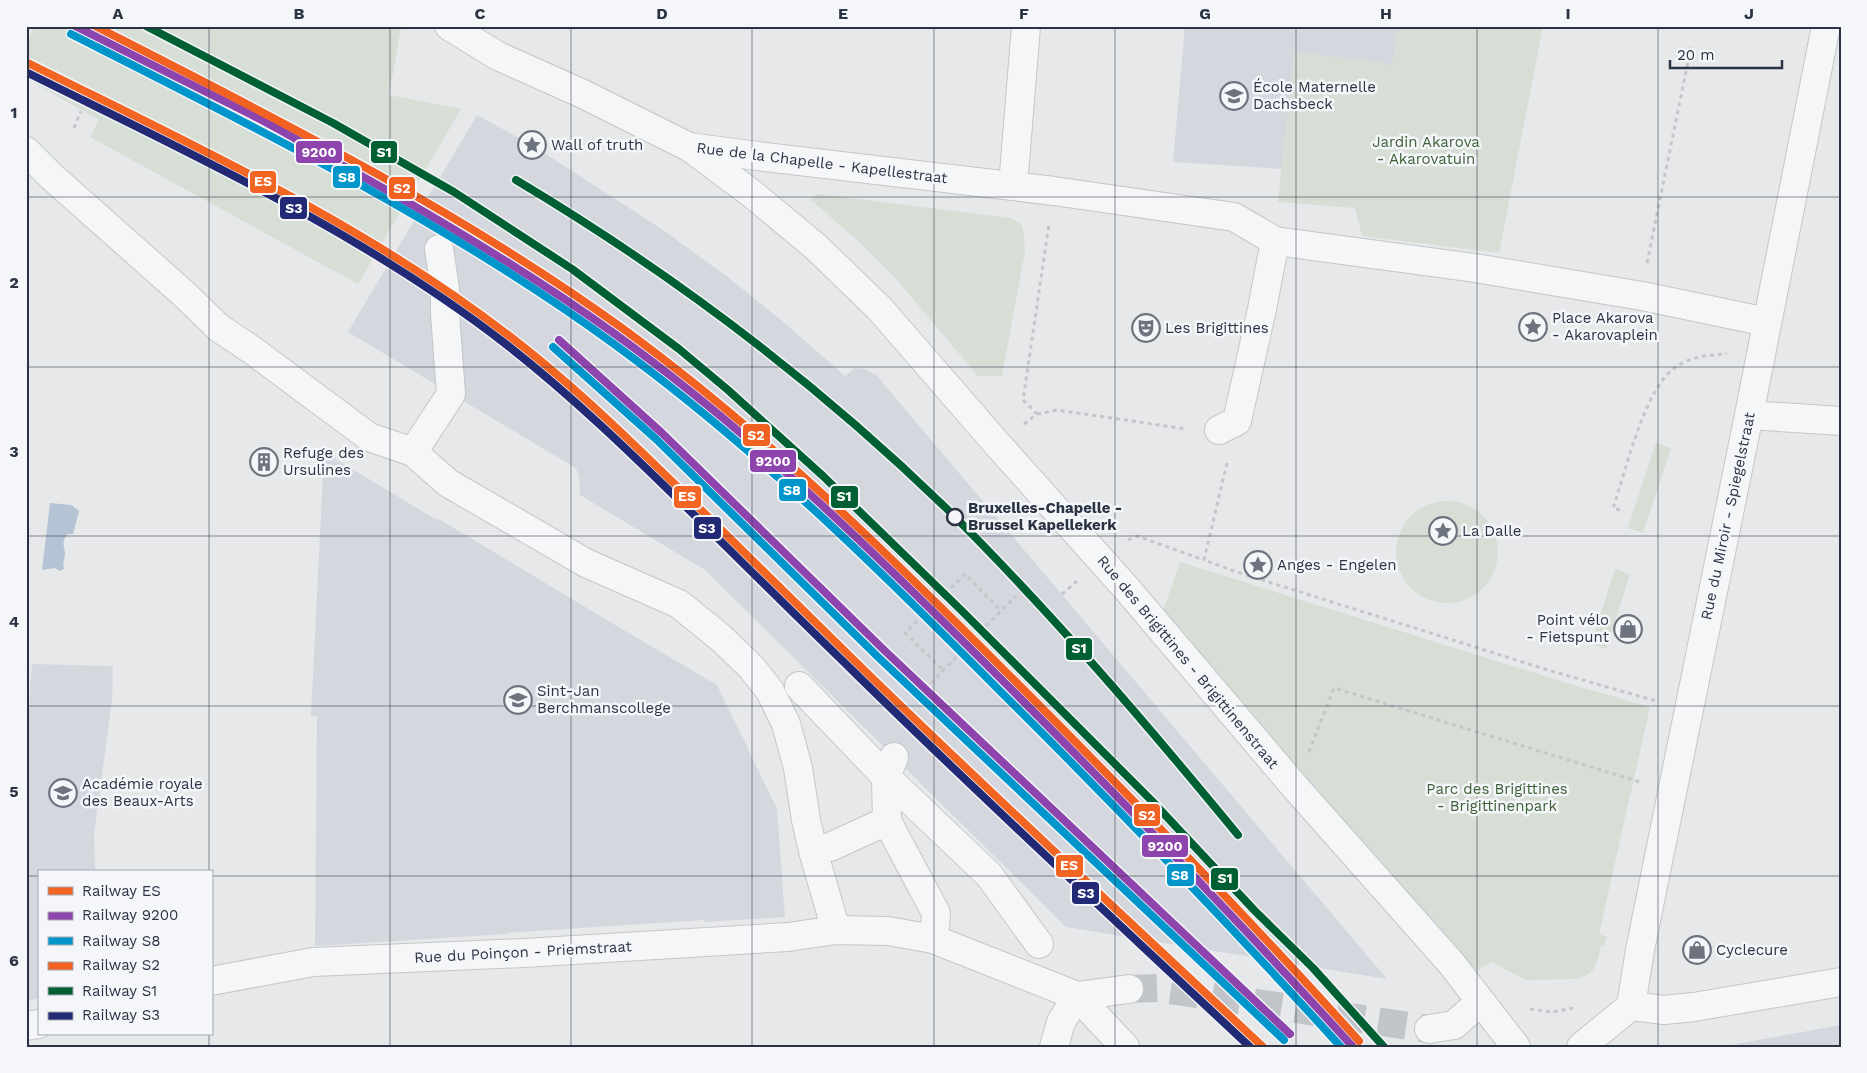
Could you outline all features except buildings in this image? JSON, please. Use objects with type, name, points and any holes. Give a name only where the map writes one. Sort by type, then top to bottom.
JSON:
[{"type":"street","name":"Rue de la Chapelle - Kapellestraat","points":[[449,26],[498,56],[583,94],[689,146],[757,156],[1054,191],[1234,217],[1275,241]]},
{"type":"street","points":[[1013,186],[1026,26]]},
{"type":"street","name":"Rue du Miroir - Spiegelstraat","points":[[1631,1006],[1640,950],[1826,26]]},
{"type":"street","name":"Rue des Brigittines - Brigittinenstraat","points":[[689,146],[751,193],[816,247],[880,309],[1127,589],[1295,787],[1451,963],[1516,1047]]},
{"type":"street","points":[[26,152],[184,294],[219,328],[370,437],[413,452],[448,483],[586,563],[679,604],[721,638],[752,668],[770,691],[786,724],[798,768],[811,843],[836,930]]},
{"type":"street","points":[[1228,426],[1262,308],[1275,241],[1474,268],[1642,296],[1767,322]]},
{"type":"street","points":[[413,452],[451,394],[445,290],[439,249]]},
{"type":"street","points":[[1749,415],[1841,421]]},
{"type":"street","points":[[799,686],[890,767],[989,875],[1039,944]]},
{"type":"street","points":[[890,767],[886,821],[936,913],[935,927]]},
{"type":"street","points":[[830,847],[886,821]]},
{"type":"street","name":"Rue du Poinçon - Priemstraat","points":[[212,981],[314,962],[524,953],[788,936],[836,930],[888,931],[933,939],[1077,996]]},
{"type":"street","points":[[1582,1047],[1631,1006],[1664,1010],[1694,1007],[1841,982]]},
{"type":"street","points":[[1054,1047],[1061,1022],[1077,996],[1129,988]]},
{"type":"street","points":[[1077,996],[1125,1047]]},
{"type":"street","points":[[1429,1029],[1454,1025],[1480,1002]]},
{"type":"path","points":[[1642,296],[1691,47]]},
{"type":"path","points":[[74,128],[81,110]]},
{"type":"path","points":[[1037,414],[1023,400],[1054,191]]},
{"type":"path","points":[[1620,510],[1613,508],[1639,426],[1656,388],[1675,367],[1703,355],[1729,354],[1760,359]]},
{"type":"path","points":[[998,445],[1037,414],[1057,410],[1186,429],[1228,426],[1204,560]]},
{"type":"path","points":[[1129,539],[1137,536],[1240,573],[1548,670],[1662,703]]},
{"type":"path","points":[[951,588],[965,574],[1001,611]]},
{"type":"path","points":[[986,626],[1016,596]]},
{"type":"path","points":[[917,620],[905,632],[944,670]]},
{"type":"path","points":[[931,683],[957,656]]},
{"type":"path","points":[[1295,787],[1334,688],[1645,784]]},
{"type":"path","points":[[1526,1009],[1552,1012],[1579,1007]]},
{"type":"shaded area","name":"École Maternelle Dachsbeck","points":[[1185,26],[1398,26],[1393,66],[1390,66],[1390,64],[1294,52],[1282,169],[1173,162]]},
{"type":"shaded area","points":[[477,115],[532,145],[663,230],[729,278],[845,376],[855,368],[865,369],[877,376],[1387,979],[1066,927],[705,570],[580,495],[579,475],[576,469],[569,464],[348,332]]},
{"type":"shaded area","name":"Sint-Jan Berchmanscollege","points":[[324,452],[717,685],[777,809],[785,917],[704,922],[704,920],[315,946],[317,716],[311,716]]},
{"type":"shaded area","name":"Académie royale des Beaux-Arts","points":[[32,664],[113,666],[112,701],[94,834],[95,870],[38,870],[38,998],[26,1001],[26,752]]},
{"type":"shaded area","points":[[1841,1025],[1841,1047],[1720,1047]]},
{"type":"green space","points":[[38,26],[392,26],[401,28],[389,95],[461,109],[358,284],[90,137],[99,120],[34,83],[26,67],[26,45],[33,30]]},
{"type":"green space","name":"Jardin Akarova - Akarovatuin","points":[[1398,26],[1543,26],[1499,253],[1362,236],[1355,208],[1278,202],[1294,52],[1390,64],[1392,66]]},
{"type":"green space","points":[[817,194],[1011,218],[1020,223],[1023,228],[1025,251],[1002,376],[978,376],[897,280],[857,240],[811,200]]},
{"type":"green space","points":[[1656,443],[1671,448],[1643,533],[1628,528]]},
{"type":"green space","points":[[1447,501],[1466,505],[1483,516],[1494,533],[1498,552],[1494,571],[1483,588],[1466,599],[1447,603],[1428,599],[1411,588],[1400,571],[1396,552],[1400,533],[1411,516],[1428,505]]},
{"type":"green space","name":"Parc des Brigittines - Brigittinenpark","points":[[1180,562],[1570,684],[1650,707],[1599,934],[1607,937],[1604,946],[1601,946],[1593,970],[1578,979],[1526,980],[1491,962],[1476,970],[1162,614]]},
{"type":"green space","points":[[1615,569],[1630,574],[1606,649],[1591,644]]},
{"type":"water","points":[[50,503],[71,505],[79,511],[73,534],[68,534],[64,541],[64,569],[60,571],[55,568],[42,570]]},
{"type":"tunnel","points":[[1129,989],[1157,988],[1429,1029]]},
{"type":"rail line","name":"9200","points":[[75,26],[258,118],[445,224],[548,288],[666,372],[765,454],[907,586],[1133,813],[1266,952],[1353,1047]]},
{"type":"rail line","name":"S2","points":[[95,26],[230,95],[430,204],[559,285],[622,328],[674,367],[773,450],[915,582],[1186,855],[1359,1041]]},
{"type":"rail line","name":"S1","points":[[146,26],[333,123],[454,192],[572,269],[679,349],[728,390],[823,476],[961,610],[1152,801],[1255,911],[1313,968],[1384,1047]]},
{"type":"rail line","name":"S8","points":[[71,34],[280,141],[417,217],[550,299],[666,383],[765,466],[907,598],[1129,822],[1215,911],[1341,1047]]},
{"type":"rail line","name":"ES","points":[[26,62],[214,156],[337,222],[397,258],[456,297],[536,357],[629,440],[961,764],[1263,1047]]},
{"type":"rail line","name":"S3","points":[[26,72],[212,165],[335,231],[394,266],[451,304],[507,345],[555,384],[623,446],[951,766],[1250,1047]]},
{"type":"rail line","name":"S1","points":[[516,180],[630,252],[686,291],[794,374],[897,462],[985,547],[1060,627],[1238,835]]},
{"type":"rail line","name":"9200","points":[[559,340],[662,433],[884,650],[1290,1034]]},
{"type":"rail line","name":"S8","points":[[553,347],[656,439],[878,657],[1284,1040]]},
{"type":"place","name":"École Maternelle Dachsbeck","points":[[1234,96]]},
{"type":"place","name":"Wall of truth","points":[[532,145]]},
{"type":"place","name":"Place Akarova - Akarovaplein","points":[[1533,327]]},
{"type":"place","name":"Les Brigittines","points":[[1146,328]]},
{"type":"place","name":"Refuge des Ursulines","points":[[264,462]]},
{"type":"place","name":"Bruxelles-Chapelle - Brussel Kapellekerk","points":[[955,517]]},
{"type":"place","name":"La Dalle","points":[[1443,531]]},
{"type":"place","name":"Anges - Engelen","points":[[1258,565]]},
{"type":"place","name":"Point vélo - Fietspunt","points":[[1628,629]]},
{"type":"place","name":"Sint-Jan Berchmanscollege","points":[[518,700]]},
{"type":"place","name":"Académie royale des Beaux-Arts","points":[[63,793]]},
{"type":"place","name":"Cyclecure","points":[[1697,950]]}]
